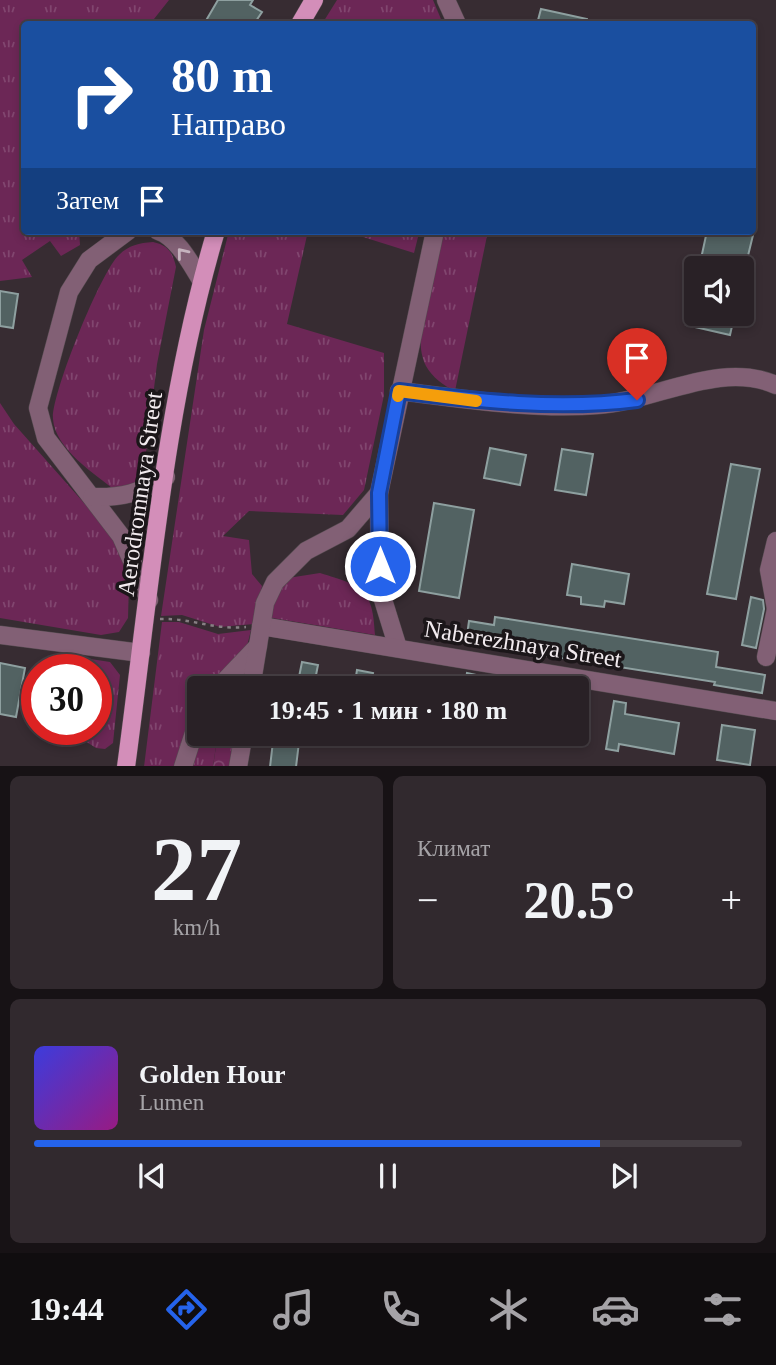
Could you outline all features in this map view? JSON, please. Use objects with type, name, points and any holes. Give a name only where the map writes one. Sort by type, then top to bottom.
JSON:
[{"type":"main road","points":[[302,21],[314,0]]},
{"type":"main road","name":"Aerodromnaya Street","points":[[126,766],[166,477],[201,280],[215,235]]},
{"type":"street","points":[[446,0],[456,21]]},
{"type":"street","points":[[123,235],[89,260],[69,292],[38,408],[46,438],[121,536],[149,600]]},
{"type":"street","points":[[166,235],[185,255],[201,280]]},
{"type":"street","points":[[398,648],[380,590],[379,493],[434,235]]},
{"type":"street","points":[[399,391],[474,401],[595,405],[637,400],[713,380],[747,377],[776,386]]},
{"type":"street","points":[[92,497],[118,498],[140,493],[166,477]]},
{"type":"street","points":[[253,676],[265,603],[275,582],[306,551],[348,529],[379,493]]},
{"type":"street","points":[[766,657],[776,609],[769,570],[776,541]]},
{"type":"street","name":"Naberezhnaya Street","points":[[261,626],[776,711]]},
{"type":"street","points":[[0,635],[142,653]]},
{"type":"street","points":[[229,676],[258,646]]},
{"type":"street","points":[[183,766],[190,746]]},
{"type":"street","points":[[238,766],[242,746]]},
{"type":"path","points":[[146,620],[183,618],[221,629],[261,626]]},
{"type":"green space","points":[[0,0],[169,0],[152,21],[21,21],[21,235],[79,235],[80,245],[61,256],[50,241],[22,260],[32,277],[0,281]]},
{"type":"green space","points":[[337,0],[433,0],[442,21],[324,21]]},
{"type":"green space","points":[[228,235],[307,235],[287,324],[384,353],[384,395],[364,490],[343,515],[249,511],[223,536],[249,540],[252,574],[262,586],[254,624],[220,627],[182,615],[161,616],[204,330]]},
{"type":"green space","points":[[357,235],[418,237],[414,253]]},
{"type":"green space","points":[[444,235],[487,235],[455,391],[439,381],[429,370],[422,352],[422,318]]},
{"type":"green space","points":[[153,242],[169,250],[176,267],[157,364],[144,468],[137,485],[116,491],[87,469],[68,450],[55,430],[53,419],[60,386],[78,334],[111,266],[127,249]]},
{"type":"green space","points":[[0,403],[14,424],[116,539],[129,582],[128,618],[119,632],[101,635],[0,618]]},
{"type":"green space","points":[[320,573],[362,591],[371,607],[375,635],[266,617],[269,603],[288,578]]},
{"type":"green space","points":[[162,622],[179,622],[218,634],[251,630],[246,650],[222,676],[187,676],[187,732],[174,766],[144,766]]},
{"type":"green space","points":[[112,665],[120,675],[112,744]]},
{"type":"green space","points":[[91,745],[110,745],[105,749]]},
{"type":"green space","points":[[196,746],[216,746],[213,766],[189,766]]},
{"type":"green space","points":[[216,746],[232,746],[230,766],[213,766]]},
{"type":"building","points":[[218,0],[253,0],[250,5],[262,12],[256,21],[206,21]]},
{"type":"building","points":[[541,9],[587,19],[587,21],[538,21]]},
{"type":"building","points":[[706,235],[753,235],[748,256],[702,256]]},
{"type":"building","points":[[0,291],[18,294],[13,328],[0,326]]},
{"type":"building","points":[[690,326],[732,326],[730,335]]},
{"type":"building","points":[[490,448],[526,455],[520,485],[484,478]]},
{"type":"building","points":[[562,449],[593,454],[586,495],[555,490]]},
{"type":"building","points":[[731,464],[760,469],[736,599],[707,594]]},
{"type":"building","points":[[434,503],[474,510],[459,598],[419,591]]},
{"type":"building","points":[[572,564],[629,574],[624,604],[605,601],[604,607],[581,604],[581,597],[567,595]]},
{"type":"building","points":[[751,597],[763,600],[764,609],[756,648],[742,645]]},
{"type":"building","points":[[495,617],[718,652],[716,667],[765,675],[762,693],[714,685],[715,682],[466,643],[469,621],[494,625]]},
{"type":"building","points":[[302,662],[318,665],[316,676],[299,676]]},
{"type":"building","points":[[0,663],[21,667],[21,690],[16,717],[0,714]]},
{"type":"building","points":[[357,670],[373,673],[372,676],[356,676]]},
{"type":"building","points":[[614,701],[626,703],[625,714],[679,723],[674,754],[619,744],[618,751],[606,749]]},
{"type":"building","points":[[722,725],[755,730],[750,765],[717,760]]},
{"type":"building","points":[[272,746],[299,746],[296,766],[270,766]]},
{"type":"slow traffic","points":[[398,396],[399,391],[476,401]]},
{"type":"route","points":[[380,566],[379,493],[399,391],[474,401],[595,405],[637,400]]}]
